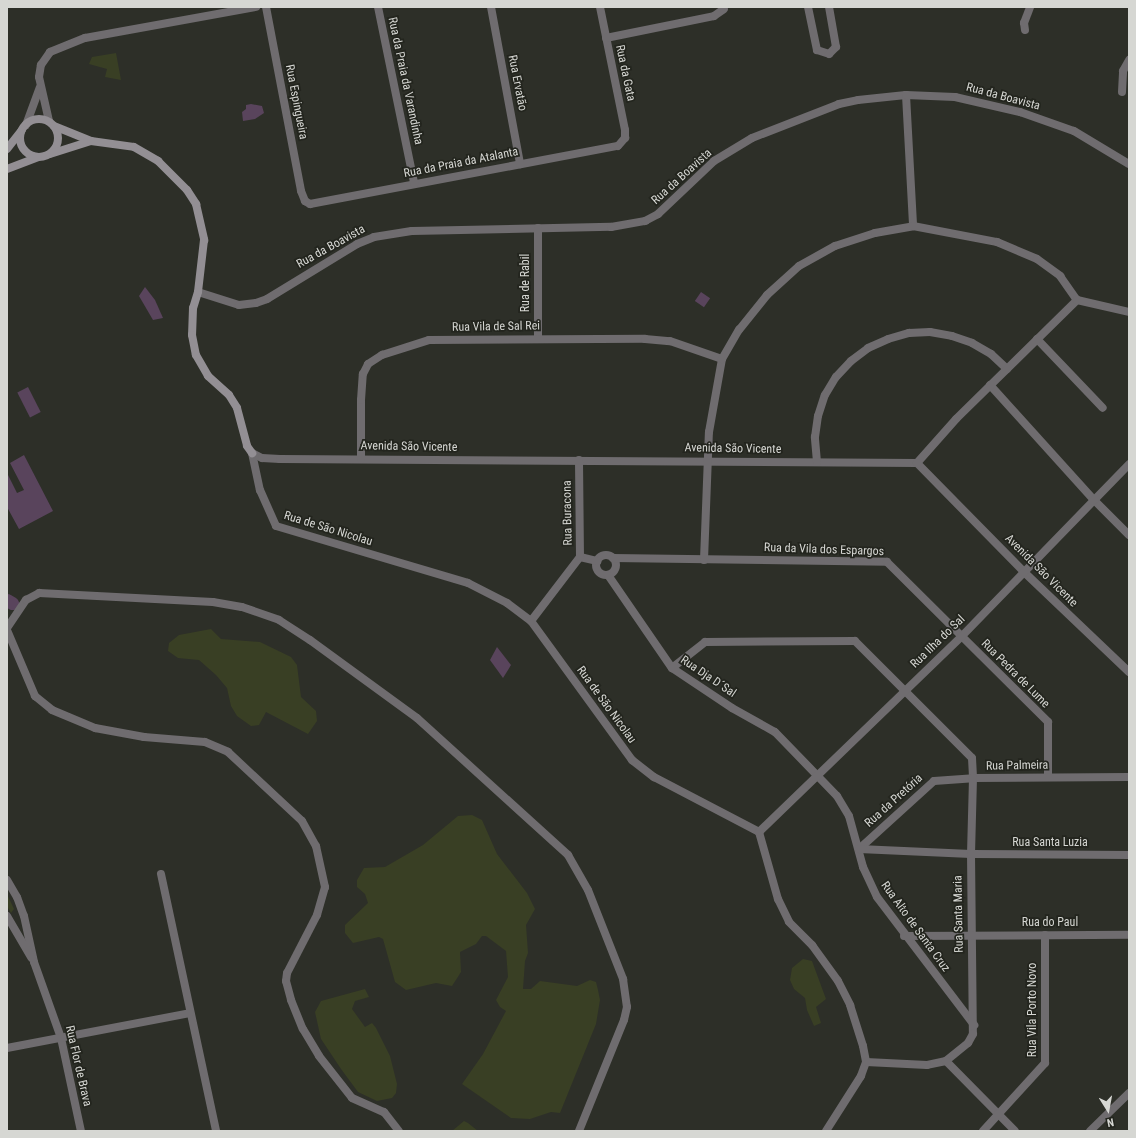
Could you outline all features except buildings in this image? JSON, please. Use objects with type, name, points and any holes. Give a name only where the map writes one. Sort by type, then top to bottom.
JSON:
[{"type":"street","points":[[50,154],[58,144],[40,87],[39,77],[44,60],[50,52],[66,43],[85,38],[256,7]]},
{"type":"street","name":"Rua Espingueira","points":[[266,7],[305,200]]},
{"type":"street","name":"Rua da Praia da Varandinha","points":[[378,7],[414,183]]},
{"type":"street","name":"Rua Ervatão","points":[[491,7],[520,164]]},
{"type":"street","name":"Rua da Gata","points":[[600,7],[625,130],[625,138],[622,143]]},
{"type":"street","points":[[808,7],[817,50],[829,54],[836,47],[829,7]]},
{"type":"street","points":[[1025,30],[1024,23],[1030,7]]},
{"type":"street","points":[[606,38],[714,16],[724,9]]},
{"type":"street","points":[[1122,92],[1123,71],[1129,60]]},
{"type":"street","points":[[38,157],[27,152],[21,142],[24,127],[40,87]]},
{"type":"street","points":[[906,95],[913,226]]},
{"type":"street","name":"Rua da Boavista","points":[[198,292],[239,305],[256,303],[267,299],[343,252],[374,237],[412,231],[611,227],[645,221],[658,214],[714,162],[752,138],[839,104],[906,95],[956,97],[1020,112],[1074,131],[1129,164]]},
{"type":"street","points":[[7,149],[24,127],[37,119],[90,141]]},
{"type":"street","points":[[7,169],[38,157],[90,141],[112,142],[146,152],[167,169],[187,190],[196,204],[204,240],[198,292],[192,308],[192,326],[196,356],[208,376],[229,395],[237,408],[247,446],[252,453]]},
{"type":"street","name":"Rua da Praia da Atalanta","points":[[305,200],[316,203],[414,183],[612,148],[622,143]]},
{"type":"street","points":[[704,560],[709,432],[722,359],[739,330],[767,295],[799,266],[835,246],[875,233],[913,226],[998,242],[1037,258],[1060,276],[1077,300],[1129,312]]},
{"type":"street","name":"Rua de Rabil","points":[[538,228],[538,338]]},
{"type":"street","points":[[917,463],[990,385],[1077,300]]},
{"type":"street","points":[[817,462],[814,437],[818,416],[825,395],[836,377],[851,360],[868,348],[888,338],[909,333],[944,334],[972,343],[991,354],[1007,369]]},
{"type":"street","name":"Rua Vila de Sal Rei","points":[[361,458],[361,400],[363,374],[368,364],[382,355],[429,340],[538,338],[670,341],[722,359]]},
{"type":"street","points":[[1036,339],[1103,408]]},
{"type":"street","points":[[990,385],[1093,499],[1129,535]]},
{"type":"street","name":"Avenida São Vicente","points":[[252,453],[262,458],[280,459],[361,458],[917,463],[1024,572],[1129,672]]},
{"type":"street","name":"Rua de São Nicolau","points":[[252,453],[262,496],[276,526],[468,583],[507,603],[531,621],[632,760],[654,777],[759,832]]},
{"type":"street","name":"Rua Buracona","points":[[531,621],[580,558],[579,460]]},
{"type":"street","name":"Rua Ilha do Sal","points":[[759,832],[961,637],[1093,499],[1129,464]]},
{"type":"street","points":[[580,558],[598,561],[605,556],[614,558],[616,567],[608,575],[600,572],[598,561]]},
{"type":"street","name":"Rua da Vila dos Espargos","points":[[614,558],[887,562],[961,637]]},
{"type":"street","name":"Rua Dja D´Sal","points":[[608,575],[672,668],[732,708],[775,732],[818,774]]},
{"type":"street","points":[[399,1131],[384,1112],[360,1103],[345,1090],[311,1042],[291,1000],[286,981],[287,972],[317,915],[325,887],[318,852],[302,821],[228,752],[205,742],[144,737],[95,728],[52,710],[35,696],[7,629],[26,600],[39,593],[213,602],[242,607],[279,620],[310,640],[417,718],[568,855],[588,890],[623,979],[627,1007],[624,1020],[579,1131]]},
{"type":"street","name":"Rua Pedra de Lume","points":[[961,637],[1048,722],[1048,777]]},
{"type":"street","name":"Rua Palmeira","points":[[672,668],[705,642],[855,641],[906,690],[972,758],[973,778],[1129,777]]},
{"type":"street","name":"Rua Alto de Santa Cruz","points":[[818,774],[845,806],[870,885],[904,936],[974,1025]]},
{"type":"street","name":"Rua da Pretória","points":[[859,849],[934,781],[973,778]]},
{"type":"street","name":"Rua Santa Maria","points":[[946,1061],[968,1043],[973,1034],[974,1025],[971,935],[973,778]]},
{"type":"street","points":[[759,832],[778,899],[789,922],[812,945],[838,981],[850,1005],[866,1062],[861,1076],[826,1131]]},
{"type":"street","name":"Rua Santa Luzia","points":[[859,849],[971,854],[1129,855]]},
{"type":"street","points":[[161,874],[216,1131]]},
{"type":"street","points":[[7,880],[17,896],[24,916],[34,962]]},
{"type":"street","points":[[7,916],[34,962]]},
{"type":"street","name":"Rua Vila Porto Novo","points":[[983,1131],[1000,1115],[1045,1063],[1045,935]]},
{"type":"street","name":"Rua do Paul","points":[[904,936],[1129,935]]},
{"type":"street","name":"Rua Flor de Brava","points":[[34,962],[61,1038],[81,1131]]},
{"type":"street","points":[[7,1048],[190,1013]]},
{"type":"street","points":[[866,1062],[927,1065],[946,1061],[1015,1131]]},
{"type":"street","points":[[1090,1131],[1129,1093]]},
{"type":"green space","points":[[116,53],[121,80],[105,77],[107,69],[89,64],[92,57]]},
{"type":"green space","points":[[211,629],[221,639],[260,642],[291,657],[297,665],[301,697],[316,711],[317,721],[308,734],[266,712],[259,725],[251,726],[237,716],[231,706],[227,688],[216,675],[199,660],[178,658],[168,651],[169,643],[179,635]]},
{"type":"green space","points":[[472,815],[482,820],[497,854],[527,893],[535,909],[526,925],[528,953],[525,961],[523,989],[531,989],[540,981],[577,986],[590,980],[596,982],[600,1000],[596,1024],[560,1113],[551,1112],[530,1119],[511,1118],[462,1084],[483,1054],[506,1011],[500,1007],[496,1000],[508,977],[506,951],[486,936],[482,936],[476,944],[460,952],[461,972],[452,986],[436,983],[406,990],[395,982],[383,939],[379,937],[353,943],[345,933],[345,925],[368,903],[365,894],[357,887],[357,880],[364,868],[385,867],[423,845],[458,816]]},
{"type":"green space","points":[[7,894],[14,909],[11,913],[7,906]]},
{"type":"green space","points":[[803,959],[812,961],[826,999],[816,1007],[821,1023],[814,1026],[807,1010],[805,998],[794,989],[790,980],[792,968]]},
{"type":"green space","points":[[365,989],[369,997],[355,1001],[352,1009],[365,1027],[372,1023],[376,1028],[390,1056],[397,1084],[396,1093],[392,1098],[377,1101],[358,1092],[341,1069],[321,1039],[315,1012],[321,1001]]},
{"type":"green space","points":[[464,1121],[468,1123],[478,1131],[452,1131]]},
{"type":"shaded area","points":[[251,104],[262,106],[264,113],[255,119],[243,121],[242,112],[246,109],[246,105]]},
{"type":"shaded area","points":[[145,287],[155,300],[163,318],[153,320],[139,296]]},
{"type":"shaded area","points":[[701,292],[710,298],[704,307],[695,301]]},
{"type":"shaded area","points":[[28,387],[41,412],[30,417],[17,392]]},
{"type":"shaded area","points":[[24,455],[53,511],[19,529],[7,507],[7,473],[17,493],[24,490],[10,463]]},
{"type":"shaded area","points":[[497,647],[511,665],[503,678],[490,660]]},
{"type":"waterway","points":[[7,600],[12,603]]}]
